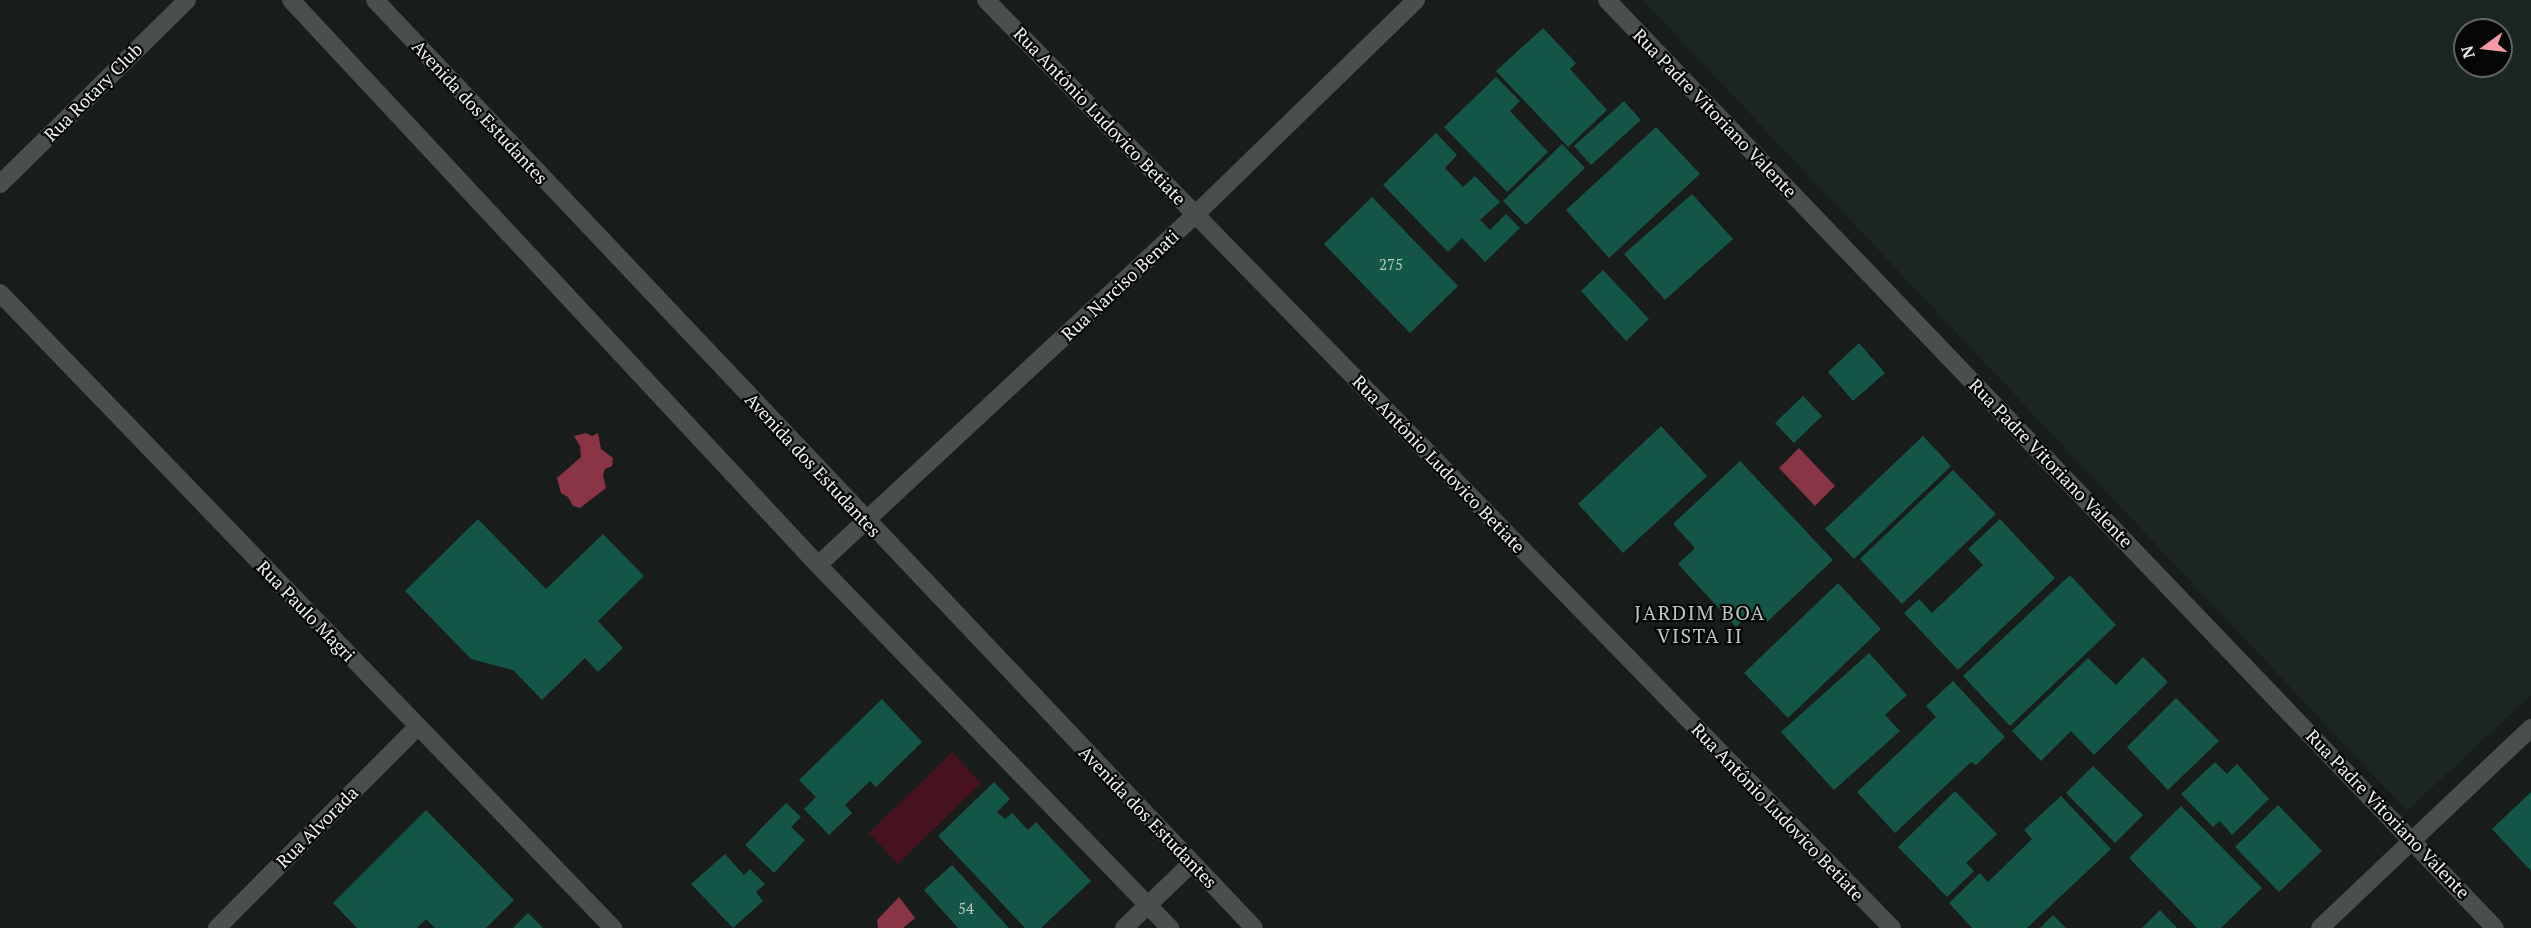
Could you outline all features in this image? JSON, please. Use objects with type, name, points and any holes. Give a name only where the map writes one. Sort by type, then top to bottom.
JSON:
[{"type":"street","name":"Rua Rotary Club","points":[[0,184],[187,0]]},
{"type":"street","points":[[291,0],[818,566],[1170,928]]},
{"type":"street","name":"Avenida dos Estudantes","points":[[375,0],[866,521],[1254,928]]},
{"type":"street","name":"Rua Antônio Ludovico Betiate","points":[[986,0],[1892,928]]},
{"type":"street","name":"Rua Narciso Benati","points":[[818,566],[1196,214],[1416,0]]},
{"type":"street","name":"Rua Padre Vitoriano Valente","points":[[1606,0],[2495,928]]},
{"type":"street","name":"Rua Paulo Magri","points":[[0,293],[613,928]]},
{"type":"street","name":"Rua Alvorada","points":[[218,928],[417,727]]},
{"type":"street","points":[[2320,928],[2531,728]]},
{"type":"street","points":[[1124,928],[1192,863]]},
{"type":"shaded area","points":[[1643,0],[2531,0],[2531,695],[2407,811]]},
{"type":"shaded area","points":[[586,433],[592,436],[598,433],[601,449],[613,458],[612,466],[605,469],[603,475],[606,488],[580,508],[573,506],[568,497],[561,493],[557,478],[581,457],[580,446],[574,436]]},
{"type":"shaded area","points":[[1799,448],[1835,486],[1815,506],[1779,468]]},
{"type":"shaded area","points":[[952,752],[981,783],[898,864],[869,833]]},
{"type":"shaded area","points":[[899,897],[915,918],[903,928],[878,928],[877,920]]},
{"type":"building","points":[[1543,28],[1576,63],[1570,69],[1607,110],[1568,147],[1496,71]]},
{"type":"building","points":[[1496,77],[1520,101],[1510,111],[1548,152],[1507,192],[1444,127]]},
{"type":"building","points":[[1624,101],[1641,120],[1591,165],[1574,146]]},
{"type":"building","points":[[1656,127],[1700,174],[1609,258],[1566,210]]},
{"type":"building","points":[[1436,133],[1457,155],[1445,168],[1463,187],[1475,176],[1500,202],[1480,220],[1490,230],[1506,214],[1520,228],[1485,262],[1462,238],[1448,252],[1383,185]]},
{"type":"building","points":[[1562,144],[1585,168],[1526,225],[1503,201]]},
{"type":"building","points":[[1692,194],[1733,239],[1665,300],[1624,254]]},
{"type":"building","points":[[1372,197],[1458,286],[1410,333],[1324,244]]},
{"type":"building","points":[[1603,270],[1649,319],[1626,341],[1581,291]]},
{"type":"building","points":[[1859,343],[1885,373],[1853,401],[1828,372]]},
{"type":"building","points":[[1803,396],[1822,416],[1794,443],[1775,423]]},
{"type":"building","points":[[1661,426],[1707,476],[1623,553],[1578,504]]},
{"type":"building","points":[[1923,436],[1951,466],[1854,559],[1825,529]]},
{"type":"building","points":[[1740,461],[1833,560],[1767,622],[1755,609],[1736,627],[1678,564],[1695,548],[1673,524]]},
{"type":"building","points":[[1953,470],[1996,514],[1902,604],[1860,559]]},
{"type":"building","points":[[478,519],[546,589],[603,534],[644,576],[598,621],[623,648],[598,672],[585,658],[542,700],[513,670],[471,659],[405,591]]},
{"type":"building","points":[[2000,519],[2055,578],[1958,670],[1904,613],[1919,599],[1932,613],[1983,565],[1968,549]]},
{"type":"building","points":[[2070,575],[2116,625],[2010,726],[1963,676]]},
{"type":"building","points":[[1838,583],[1881,629],[1788,718],[1744,673]]},
{"type":"building","points":[[1869,653],[1907,695],[1885,715],[1900,731],[1834,790],[1781,732]]},
{"type":"building","points":[[2143,657],[2168,682],[2094,755],[2071,731],[2041,761],[2012,731],[2088,658],[2116,685]]},
{"type":"building","points":[[1953,681],[2005,737],[1976,765],[1971,762],[1895,833],[1857,792],[1936,717],[1926,706]]},
{"type":"building","points":[[2176,698],[2219,741],[2168,790],[2127,747]]},
{"type":"building","points":[[882,699],[922,742],[876,787],[870,781],[845,805],[852,813],[829,835],[804,809],[816,797],[799,780]]},
{"type":"building","points":[[2215,762],[2227,774],[2237,764],[2269,799],[2232,835],[2220,821],[2213,827],[2181,794]]},
{"type":"building","points":[[2093,766],[2143,815],[2115,843],[2066,793]]},
{"type":"building","points":[[994,782],[1010,799],[997,812],[1005,819],[1012,813],[1028,830],[1036,822],[1091,881],[1041,928],[1025,928],[938,836]]},
{"type":"building","points":[[1955,791],[1997,834],[1966,863],[1974,871],[1947,897],[1898,847]]},
{"type":"building","points":[[2531,792],[2531,871],[2492,829]]},
{"type":"building","points":[[2061,796],[2111,849],[2027,928],[1972,928],[1949,903],[1980,873],[1988,882],[2032,839],[2024,830]]},
{"type":"building","points":[[786,803],[801,817],[791,827],[805,840],[774,873],[745,845]]},
{"type":"building","points":[[2278,805],[2322,851],[2279,892],[2235,847]]},
{"type":"building","points":[[2181,806],[2262,888],[2221,928],[2197,928],[2129,858]]},
{"type":"building","points":[[426,810],[514,900],[486,928],[435,928],[426,919],[417,928],[357,928],[333,903]]},
{"type":"building","points":[[725,854],[744,875],[750,869],[765,884],[756,892],[763,901],[733,928],[691,884]]},
{"type":"building","points":[[952,865],[1009,928],[958,928],[924,890]]},
{"type":"building","points":[[2160,910],[2177,928],[2142,928]]},
{"type":"building","points":[[528,913],[543,928],[513,928]]},
{"type":"building","points":[[2053,915],[2066,928],[2040,928]]},
{"type":"district","name":"JARDIM BOA VISTA II","points":[[1700,624]]}]
